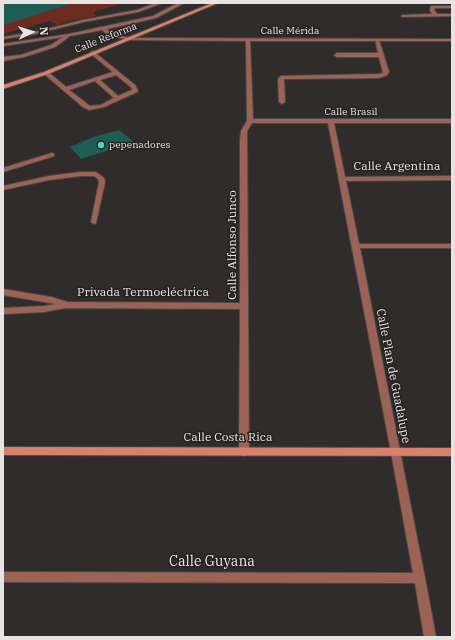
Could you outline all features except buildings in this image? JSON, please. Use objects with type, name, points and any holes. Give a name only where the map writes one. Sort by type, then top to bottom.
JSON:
[{"type":"main road","name":"Calle Reforma","points":[[3,87],[46,73],[216,3]]},
{"type":"main road","name":"Calle Costa Rica","points":[[3,451],[452,452]]},
{"type":"street","points":[[3,38],[36,33],[83,21],[138,11],[160,3]]},
{"type":"street","points":[[3,45],[69,36],[154,16],[182,3]]},
{"type":"street","points":[[435,15],[432,10],[433,7],[452,7]]},
{"type":"street","points":[[403,16],[452,15]]},
{"type":"street","name":"Calle Mérida","points":[[103,28],[110,34],[127,39],[452,40]]},
{"type":"street","points":[[3,59],[22,56],[53,46],[69,36]]},
{"type":"street","name":"Calle Alfonso Junco","points":[[244,452],[243,140],[244,131],[250,121],[248,40]]},
{"type":"street","points":[[282,102],[282,77],[383,75],[386,72],[377,40]]},
{"type":"street","points":[[46,73],[89,108],[98,108],[131,93],[135,89],[93,54]]},
{"type":"street","points":[[337,55],[382,55]]},
{"type":"street","points":[[66,89],[116,73]]},
{"type":"street","points":[[97,80],[118,99]]},
{"type":"street","name":"Calle Brasil","points":[[250,121],[452,121]]},
{"type":"street","name":"Calle Plan de Guadalupe","points":[[331,121],[396,452],[430,637]]},
{"type":"street","points":[[3,170],[52,155]]},
{"type":"street","points":[[3,188],[49,178],[80,174],[96,174],[101,178],[102,182],[94,222]]},
{"type":"street","name":"Calle Argentina","points":[[343,179],[452,178]]},
{"type":"street","points":[[355,246],[452,246]]},
{"type":"street","name":"Privada Termoeléctrica","points":[[3,292],[45,299],[66,305]]},
{"type":"street","name":"Privada Termoeléctrica","points":[[3,311],[31,310],[66,305],[244,306]]},
{"type":"street","name":"Calle Guyana","points":[[3,577],[420,578]]},
{"type":"shaded area","points":[[3,3],[125,3],[93,12],[96,16],[69,21],[58,25],[50,21],[3,34]]},
{"type":"place","name":"pepenadores","points":[[101,145]]}]
